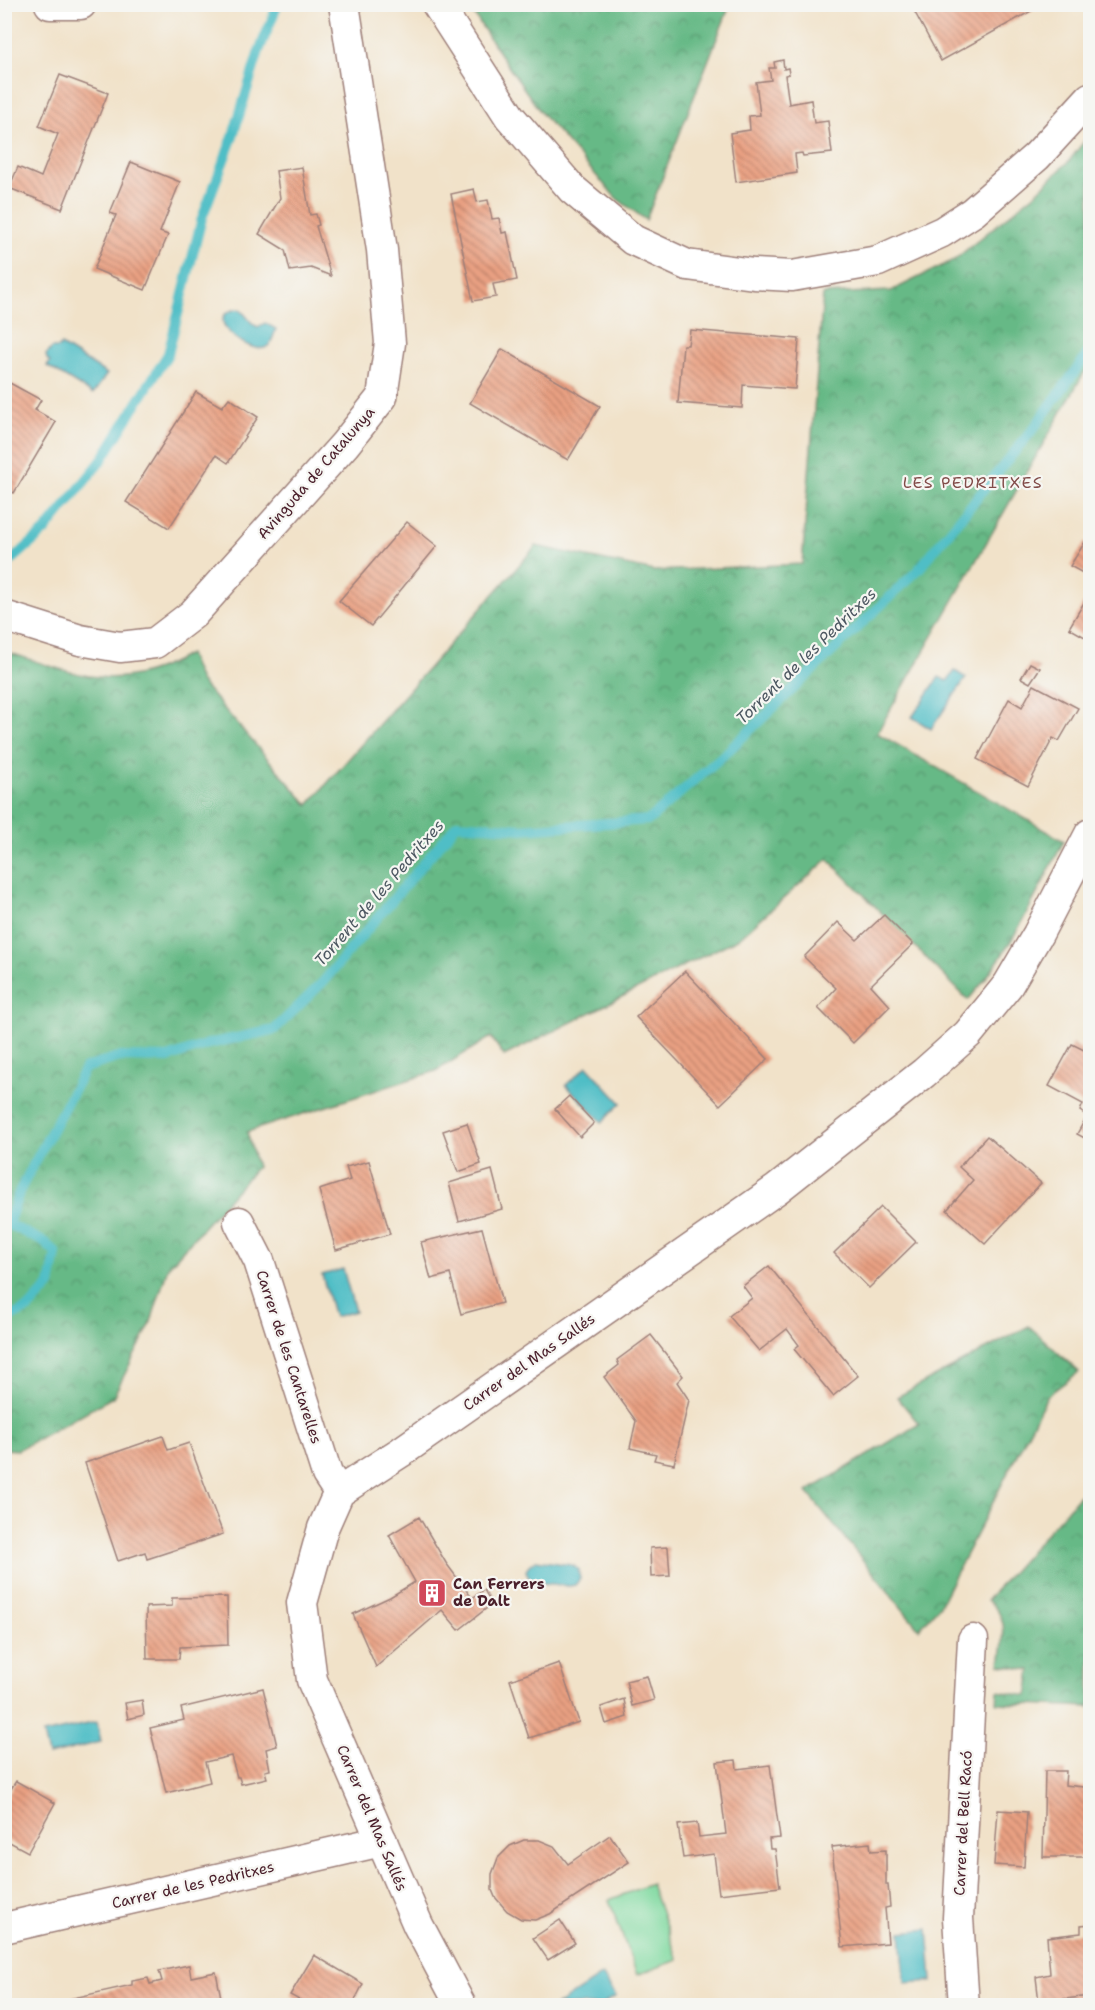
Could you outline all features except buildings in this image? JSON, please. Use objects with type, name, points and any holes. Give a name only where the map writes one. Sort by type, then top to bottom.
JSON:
[{"type":"street","points":[[50,4],[81,4]]},
{"type":"street","name":"Avinguda de Catalunya","points":[[4,616],[90,642],[120,647],[155,643],[193,614],[345,444],[382,397],[390,343],[382,250],[344,4]]},
{"type":"street","points":[[437,4],[510,117],[572,189],[633,240],[687,265],[754,274],[792,276],[878,261],[912,247],[942,232],[973,212],[1037,156],[1090,98]]},
{"type":"street","name":"Carrer del Mas Sallés","points":[[461,2006],[418,1925],[312,1680],[302,1603],[323,1528],[339,1492],[401,1452],[777,1189],[924,1073],[968,1034],[1008,985],[1038,934],[1090,834]]},
{"type":"street","name":"Carrer de les Cantarelles","points":[[239,1222],[258,1261],[327,1474],[339,1492]]},
{"type":"street","name":"Carrer del Bell Racó","points":[[964,2006],[958,1918],[973,1640]]},
{"type":"street","name":"Carrer de les Pedritxes","points":[[4,1928],[382,1841]]},
{"type":"green space","points":[[468,5],[730,5],[646,220],[616,198],[542,114]]},
{"type":"green space","points":[[1090,134],[1090,368],[1084,373],[877,733],[1064,841],[1021,924],[983,982],[968,1000],[828,859],[739,938],[504,1056],[491,1037],[436,1071],[247,1132],[257,1167],[168,1267],[150,1325],[113,1397],[18,1450],[4,1449],[4,651],[75,673],[118,678],[163,667],[189,654],[200,681],[308,805],[536,546],[654,571],[802,564],[823,294],[891,291],[954,260],[1037,192],[1069,161]]},
{"type":"green space","points":[[1029,1326],[1079,1372],[1047,1396],[940,1605],[919,1629],[807,1492],[919,1424],[897,1397]]},
{"type":"green space","points":[[1090,1484],[1090,1707],[997,1703],[998,1691],[1027,1696],[1031,1670],[1000,1665],[1004,1630],[1000,1614],[987,1600]]},
{"type":"green space","points":[[651,1884],[678,1960],[637,1975],[609,1900]]},
{"type":"water","points":[[238,309],[255,326],[258,327],[265,323],[276,329],[268,346],[252,347],[241,342],[225,327],[223,320],[227,313]]},
{"type":"water","points":[[61,345],[107,374],[93,394],[47,366],[50,362],[46,355],[52,348],[59,348]]},
{"type":"water","points":[[955,671],[966,678],[931,729],[912,717],[939,677],[947,681]]},
{"type":"water","points":[[587,1066],[621,1103],[602,1122],[566,1085]]},
{"type":"water","points":[[343,1269],[355,1311],[334,1317],[322,1275]]},
{"type":"water","points":[[536,1560],[571,1565],[578,1569],[580,1579],[575,1585],[569,1586],[535,1582],[526,1571],[529,1565]]},
{"type":"water","points":[[97,1722],[101,1742],[48,1755],[43,1734]]},
{"type":"water","points":[[928,1929],[932,1981],[905,1983],[901,1932]]},
{"type":"water","points":[[602,1975],[616,1996],[601,2005],[557,2005]]},
{"type":"waterway","points":[[4,567],[45,531],[101,461],[168,354],[202,218],[232,139],[259,51],[278,4]]},
{"type":"waterway","name":"Torrent de les Pedritxes","points":[[4,1320],[29,1308],[50,1285],[56,1253],[44,1242],[8,1224],[20,1190],[85,1068],[120,1057],[168,1058],[208,1044],[274,1030],[322,983],[457,824],[522,829],[649,820],[727,752],[918,570],[1034,428],[1090,351]]},
{"type":"place","name":"Can Ferrers de Dalt","points":[[432,1593]]},
{"type":"district","name":"LES PEDRITXES","points":[[973,482]]}]
